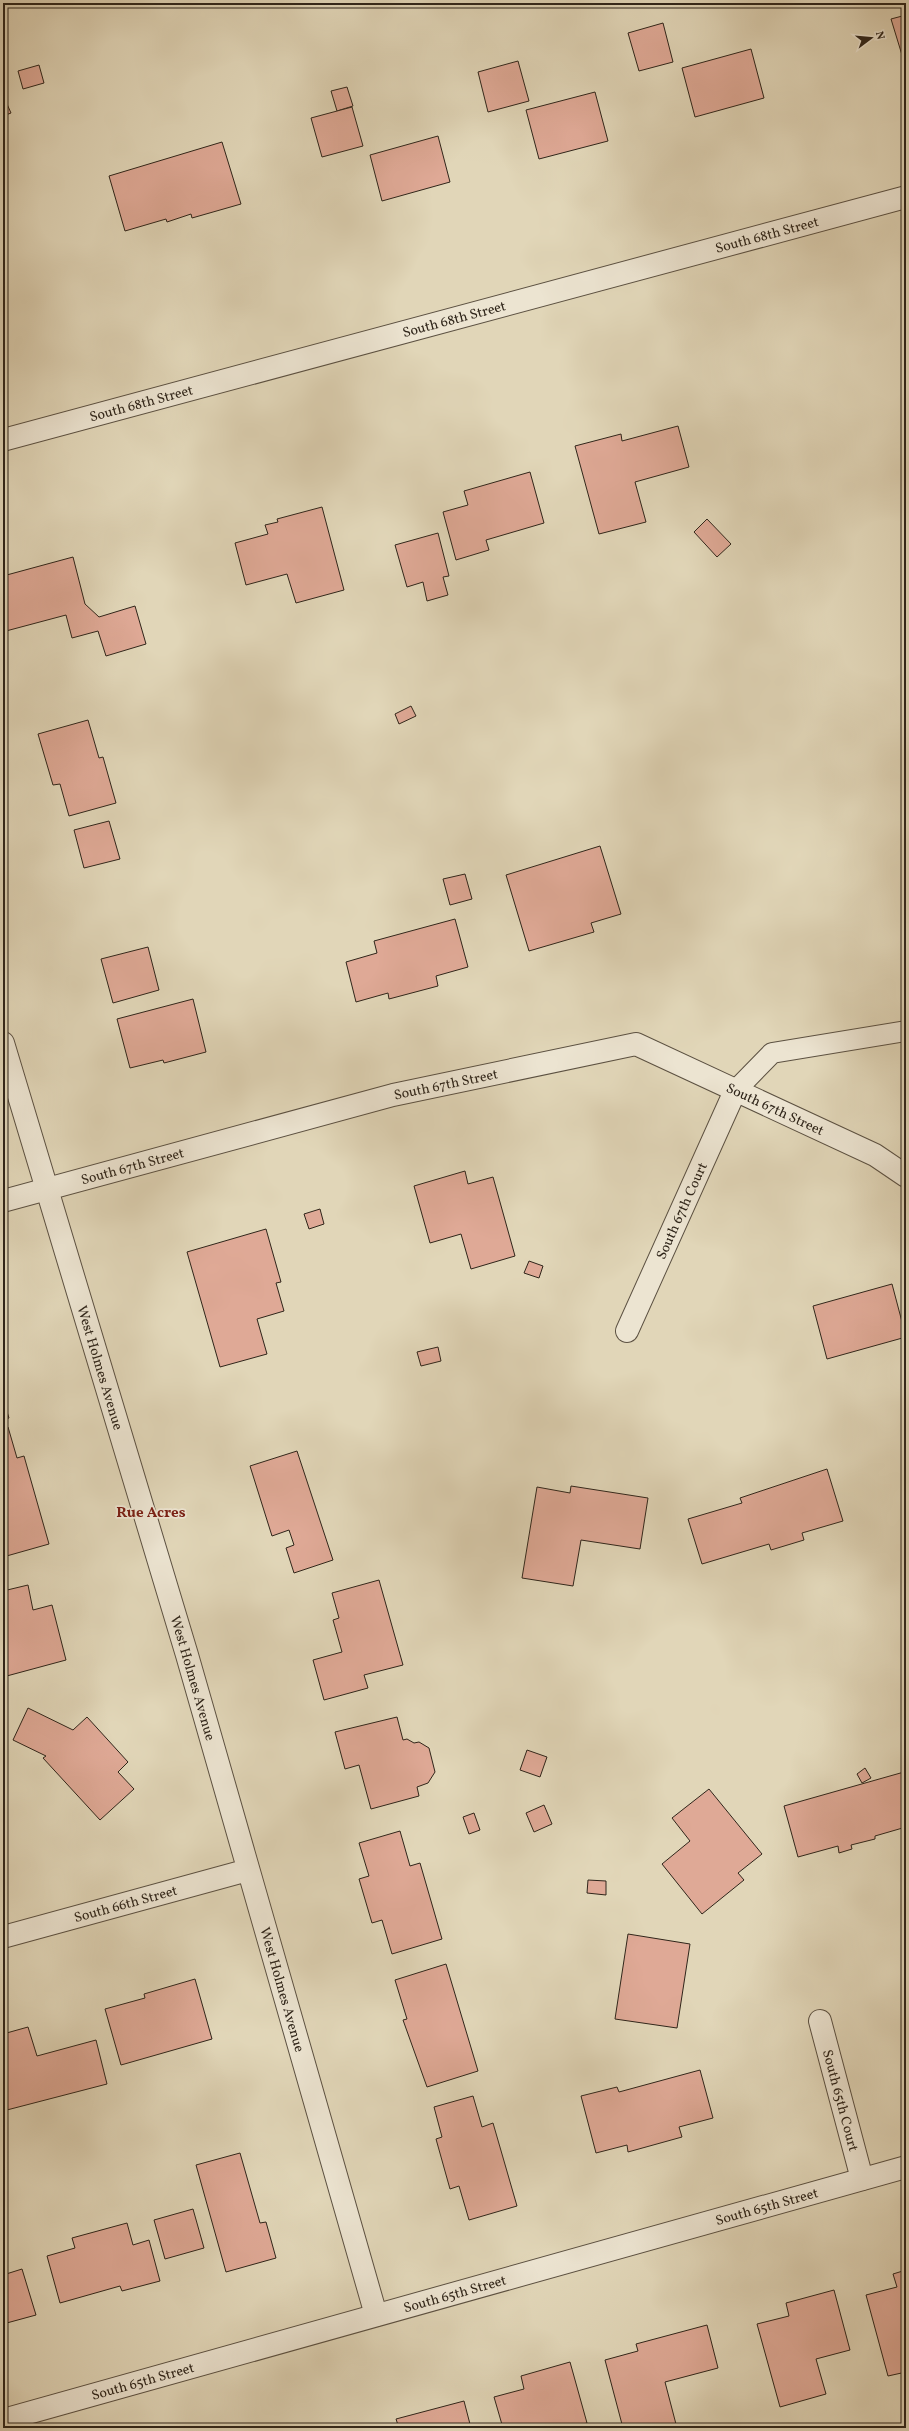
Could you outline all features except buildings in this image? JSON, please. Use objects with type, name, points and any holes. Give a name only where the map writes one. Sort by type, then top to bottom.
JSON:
[{"type":"street","name":"South 68th Street","points":[[3,440],[906,197]]},
{"type":"street","name":"West Holmes Avenue","points":[[3,1043],[49,1189],[185,1648],[376,2315]]},
{"type":"street","name":"South 67th Street","points":[[3,1201],[393,1095],[636,1044],[735,1091],[875,1154],[906,1176]]},
{"type":"street","name":"South 67th Court","points":[[627,1331],[735,1091]]},
{"type":"street","name":"South 66th Street","points":[[3,1937],[248,1870]]},
{"type":"street","name":"South 65th Court","points":[[820,2022],[862,2180]]},
{"type":"street","name":"South 65th Street","points":[[3,2420],[906,2167]]},
{"type":"lane","points":[[735,1091],[772,1053],[906,1030]]},
{"type":"district","name":"Rue Acres","points":[[151,1512]]}]
